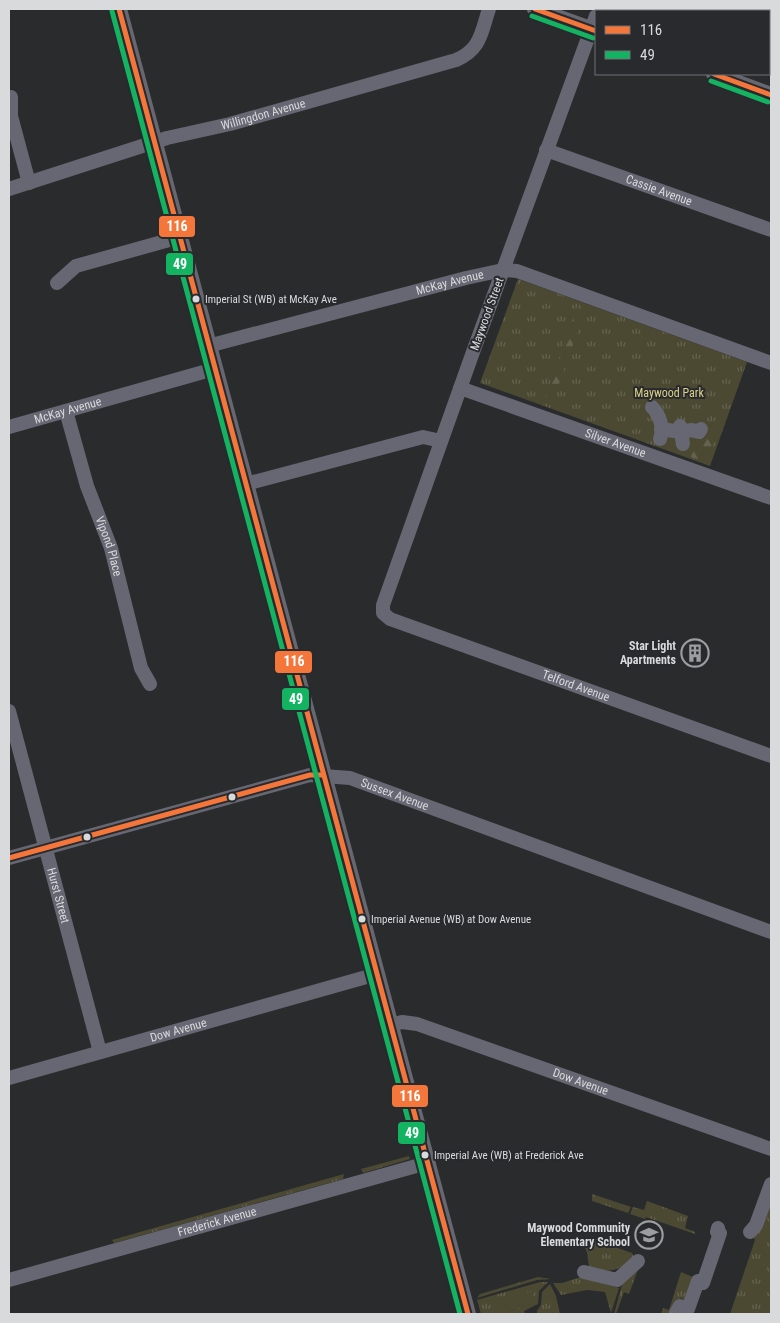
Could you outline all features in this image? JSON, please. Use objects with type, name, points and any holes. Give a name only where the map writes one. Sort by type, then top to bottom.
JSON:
[{"type":"main road","points":[[119,9],[468,1314]]},
{"type":"main road","points":[[535,9],[595,26]]},
{"type":"main road","points":[[717,75],[771,95]]},
{"type":"street","name":"Willingdon Avenue","points":[[9,189],[154,142],[456,60],[470,54],[478,45],[489,9]]},
{"type":"street","name":"Maywood Street","points":[[383,614],[383,605],[460,388],[546,150],[595,26]]},
{"type":"street","points":[[11,97],[11,116],[29,182]]},
{"type":"street","name":"Cassie Avenue","points":[[546,150],[771,230]]},
{"type":"street","points":[[57,283],[76,266],[180,237]]},
{"type":"street","name":"McKay Avenue","points":[[208,346],[503,270],[525,274],[771,363]]},
{"type":"street","name":"McKay Avenue","points":[[9,427],[214,369]]},
{"type":"street","name":"Silver Avenue","points":[[460,388],[771,498]]},
{"type":"street","name":"Vipond Place","points":[[66,411],[83,474],[111,548],[140,668],[150,684]]},
{"type":"street","points":[[660,420],[681,434],[692,430],[700,433]]},
{"type":"street","points":[[246,484],[423,437],[441,441]]},
{"type":"street","name":"Telford Avenue","points":[[383,614],[390,619],[451,642],[771,756]]},
{"type":"street","name":"Hurst Street","points":[[9,711],[100,1052]]},
{"type":"street","name":"Sussex Avenue","points":[[9,858],[310,775],[323,775],[350,778],[771,932]]},
{"type":"street","name":"Dow Avenue","points":[[9,1078],[376,974]]},
{"type":"street","name":"Dow Avenue","points":[[390,1025],[402,1022],[417,1024],[771,1149]]},
{"type":"street","name":"Frederick Avenue","points":[[9,1280],[427,1163]]},
{"type":"street","points":[[750,1232],[756,1225],[771,1184]]},
{"type":"street","points":[[683,1312],[698,1281],[703,1283],[716,1236]]},
{"type":"street","points":[[584,1272],[617,1280],[638,1261]]},
{"type":"green space","name":"Maywood Park","points":[[518,279],[747,362],[710,466],[480,383]]},
{"type":"green space","points":[[577,307],[585,310],[553,401],[545,398]]},
{"type":"green space","points":[[669,435],[671,436],[670,441],[682,445],[685,453],[665,446]]},
{"type":"green space","points":[[703,438],[715,438],[707,462],[689,456],[684,444]]},
{"type":"green space","points":[[409,1156],[410,1159],[363,1173],[361,1169]]},
{"type":"green space","points":[[344,1174],[343,1179],[114,1243],[112,1240]]},
{"type":"green space","points":[[592,1194],[631,1207],[628,1213],[592,1201]]},
{"type":"green space","points":[[771,1200],[771,1314],[730,1314],[755,1240],[752,1235]]},
{"type":"green space","points":[[647,1201],[688,1216],[685,1228],[695,1232],[695,1234],[646,1217],[645,1219],[630,1214],[633,1207],[644,1210]]},
{"type":"green space","points":[[589,1238],[632,1253],[634,1258],[618,1269],[613,1270],[589,1267],[587,1252],[581,1239]]},
{"type":"green space","points":[[640,1264],[629,1294],[624,1292],[616,1314],[614,1314],[623,1281]]},
{"type":"green space","points":[[681,1272],[695,1278],[687,1301],[680,1298],[675,1312],[661,1314],[663,1308],[669,1310]]},
{"type":"green space","points":[[538,1277],[551,1279],[537,1280],[477,1298],[480,1294]]},
{"type":"green space","points":[[581,1277],[619,1288],[611,1313],[605,1292],[587,1290],[561,1295],[553,1283],[562,1283]]},
{"type":"green space","points":[[540,1282],[548,1282],[539,1291],[538,1304],[524,1311],[525,1314],[481,1314],[477,1300]],"holes":[[[532,1292],[535,1303],[507,1311]]]},
{"type":"green space","points":[[550,1284],[556,1296],[560,1314],[537,1314],[541,1305],[542,1292]]},
{"type":"green space","points":[[532,1292],[536,1303],[507,1311],[503,1300]]},
{"type":"transit line","name":"116","points":[[119,9],[468,1314]]},
{"type":"transit line","name":"116","points":[[535,9],[595,31]]},
{"type":"transit line","name":"49","points":[[112,11],[460,1314]]},
{"type":"transit line","name":"49","points":[[532,16],[593,38]]},
{"type":"transit line","name":"116","points":[[717,75],[771,95]]},
{"type":"transit line","name":"49","points":[[711,81],[768,102]]},
{"type":"transit line","name":"116","points":[[9,858],[310,775],[323,775]]},
{"type":"place","name":"Imperial St (WB) at McKay Ave","points":[[196,299]]},
{"type":"place","name":"Star Light Apartments","points":[[695,653]]},
{"type":"place","name":"Imperial Avenue (WB) at Dow Avenue","points":[[362,919]]},
{"type":"place","name":"Imperial Ave (WB) at Frederick Ave","points":[[425,1155]]},
{"type":"place","name":"Maywood Community Elementary School","points":[[649,1235]]}]
